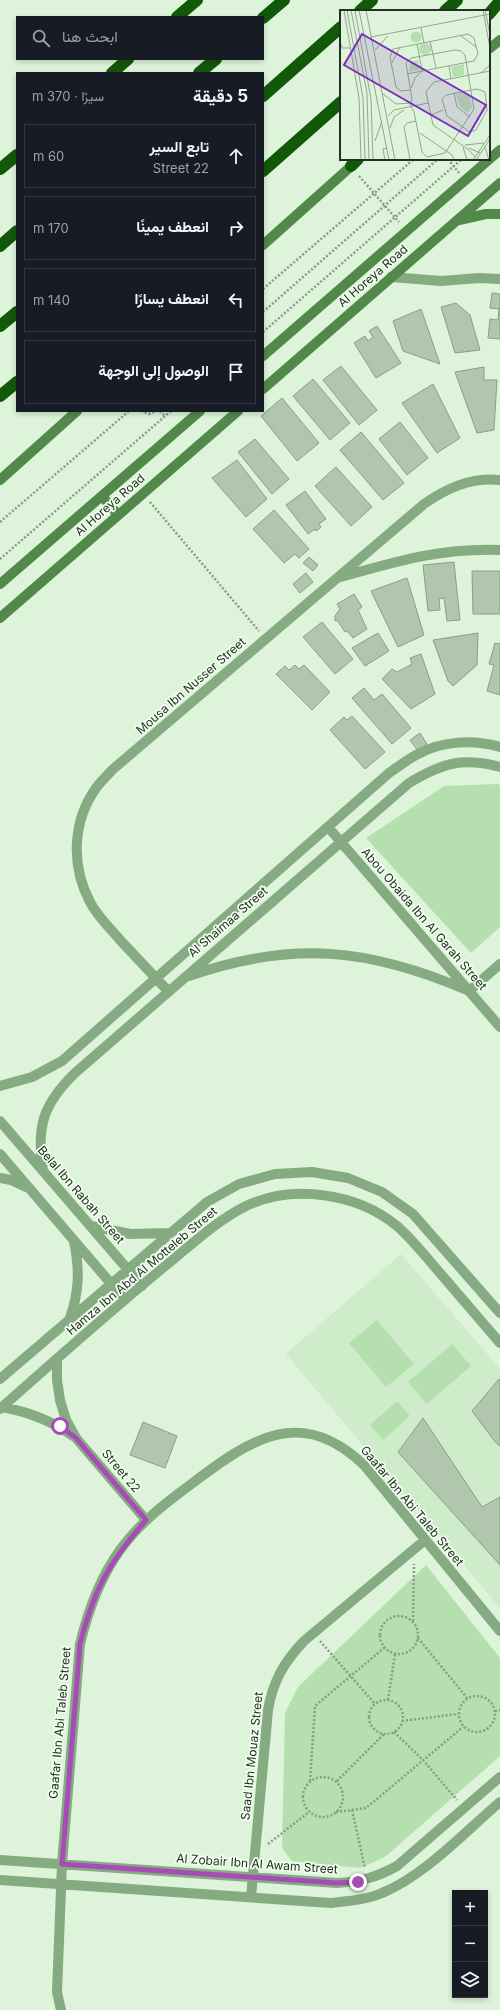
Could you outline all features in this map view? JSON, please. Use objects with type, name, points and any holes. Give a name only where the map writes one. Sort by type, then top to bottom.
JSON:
[{"type":"highway","points":[[178,16],[197,0]]},
{"type":"highway","points":[[264,17],[284,0]]},
{"type":"highway","points":[[361,10],[372,0]]},
{"type":"highway","points":[[446,10],[457,0]]},
{"type":"highway","points":[[490,13],[500,2]]},
{"type":"highway","points":[[264,95],[340,28]]},
{"type":"highway","points":[[113,72],[127,60]]},
{"type":"highway","points":[[201,72],[215,60]]},
{"type":"highway","points":[[264,170],[340,103]]},
{"type":"highway","points":[[0,169],[16,156]]},
{"type":"highway","points":[[0,239],[16,231]]},
{"type":"highway","points":[[0,246],[16,231]]},
{"type":"highway","points":[[0,326],[16,313]]},
{"type":"highway","points":[[0,396],[16,383]]},
{"type":"street","points":[[490,49],[500,40]]},
{"type":"street","name":"Al Horeya Road","points":[[490,159],[500,150]]},
{"type":"street","name":"Al Horeya Road","points":[[264,355],[488,160]]},
{"type":"street","points":[[264,244],[356,161]]},
{"type":"street","name":"Al Horeya Road","points":[[264,388],[500,183]]},
{"type":"street","points":[[457,220],[486,214],[500,214]]},
{"type":"street","points":[[392,277],[441,281],[479,278],[500,279]]},
{"type":"street","points":[[0,480],[76,412]]},
{"type":"street","name":"Al Horeya Road","points":[[0,584],[199,412]]},
{"type":"street","name":"Al Horeya Road","points":[[0,618],[237,412]]},
{"type":"street","name":"Mousa Ibn Nusser Street","points":[[168,991],[105,922],[90,903],[80,880],[76,857],[77,832],[84,809],[96,788],[112,770],[424,504],[444,490],[466,482],[490,479],[500,480]]},
{"type":"street","points":[[102,496],[118,515]]},
{"type":"street","points":[[337,578],[407,558],[440,552],[473,549],[500,550]]},
{"type":"street","name":"Al Shaimaa Street","points":[[0,1086],[32,1078],[62,1061],[389,773],[418,754],[452,743],[487,743],[500,747]]},
{"type":"street","name":"Al Shaimaa Street","points":[[44,1171],[40,1150],[41,1128],[48,1107],[59,1088],[168,991],[409,783],[431,770],[456,763],[482,762],[500,767]]},
{"type":"street","name":"Abou Obaida Ibn Al Garah Street","points":[[328,827],[500,1027]]},
{"type":"street","points":[[184,978],[219,966],[255,957],[291,953],[328,953],[365,957],[401,965],[436,977],[469,991],[500,964]]},
{"type":"street","name":"Belal Ibn Rabah Street","points":[[0,1120],[142,1286]]},
{"type":"street","points":[[0,1154],[125,1300]]},
{"type":"street","name":"Hamza Ibn Abd Al Motteleb Street","points":[[0,1379],[207,1202],[240,1184],[275,1174],[312,1172],[348,1178],[382,1192],[413,1214],[500,1313]]},
{"type":"street","points":[[0,1178],[11,1180],[31,1190]]},
{"type":"street","name":"Hamza Ibn Abd Al Motteleb Street","points":[[1,1408],[125,1300],[220,1222],[247,1206],[277,1196],[309,1194],[340,1198],[370,1209],[396,1226],[419,1248],[500,1343]]},
{"type":"street","points":[[91,1226],[130,1234],[170,1233]]},
{"type":"street","points":[[70,1320],[76,1300],[79,1280],[78,1260],[74,1240]]},
{"type":"street","name":"Street 22","points":[[57,1359],[57,1380],[60,1400],[66,1420],[76,1438],[146,1520]]},
{"type":"street","name":"Street 22","points":[[1,1408],[22,1410],[41,1417],[60,1426],[76,1438]]},
{"type":"street","name":"Gaafar Ibn Abi Taleb Street","points":[[61,2010],[57,1992],[62,1864],[80,1644],[88,1611],[102,1579],[120,1550],[146,1520],[160,1507],[228,1456],[251,1443],[270,1436],[291,1433],[318,1437],[332,1441],[350,1452],[365,1466],[500,1631]]},
{"type":"street","name":"Saad Ibn Mouaz Street","points":[[251,1897],[268,1710],[271,1690],[279,1672],[290,1655],[314,1633],[425,1540]]},
{"type":"street","name":"Al Zobair Ibn Al Awam Street","points":[[0,1860],[337,1883],[358,1882],[378,1876],[397,1866],[500,1777]]},
{"type":"street","points":[[0,1880],[331,1903],[356,1901],[381,1894],[404,1883],[500,1802]]},
{"type":"path","points":[[264,288],[413,160]]},
{"type":"path","points":[[264,311],[437,160]]},
{"type":"path","points":[[449,160],[465,180]]},
{"type":"path","points":[[264,331],[461,160]]},
{"type":"path","points":[[356,161],[374,193],[407,231]]},
{"type":"path","points":[[0,522],[128,412]]},
{"type":"path","points":[[144,412],[149,414],[154,412]]},
{"type":"path","points":[[161,412],[165,416]]},
{"type":"path","points":[[0,558],[170,412]]},
{"type":"path","points":[[143,494],[266,639]]},
{"type":"path","points":[[413,1622],[414,1550]]},
{"type":"path","points":[[418,1638],[412,1649],[401,1654],[395,1654],[384,1648],[379,1636],[379,1630],[386,1620],[397,1615],[403,1616],[413,1622],[416,1627],[418,1638],[467,1698]]},
{"type":"path","points":[[314,1633],[375,1704]]},
{"type":"path","points":[[384,1648],[315,1706],[310,1780],[303,1792],[304,1806],[309,1812],[314,1815],[325,1817],[336,1812],[366,1808],[463,1727]]},
{"type":"path","points":[[388,1700],[395,1654]]},
{"type":"path","points":[[479,1696],[489,1700],[495,1711],[494,1722],[485,1731],[473,1732],[463,1727],[458,1714],[462,1702],[467,1698],[479,1696]]},
{"type":"path","points":[[388,1700],[393,1702],[401,1710],[402,1721],[394,1732],[384,1734],[378,1733],[370,1725],[369,1714],[375,1704],[388,1700]]},
{"type":"path","points":[[495,1711],[500,1710]]},
{"type":"path","points":[[402,1721],[458,1714]]},
{"type":"path","points":[[394,1732],[423,1760],[464,1808]]},
{"type":"path","points":[[337,1781],[384,1734]]},
{"type":"path","points":[[310,1780],[324,1776],[337,1781],[341,1787],[343,1801],[336,1812]]},
{"type":"path","points":[[352,1810],[368,1879]]},
{"type":"path","points":[[254,1854],[309,1812]]},
{"type":"shaded area","points":[[498,784],[500,786],[500,927],[471,953],[366,838],[444,786]]},
{"type":"shaded area","points":[[401,1254],[500,1369],[500,1608],[286,1354]]},
{"type":"shaded area","points":[[377,1320],[414,1364],[386,1387],[349,1343]]},
{"type":"shaded area","points":[[452,1344],[471,1366],[427,1404],[408,1382]]},
{"type":"shaded area","points":[[397,1401],[410,1416],[383,1440],[370,1425]]},
{"type":"shaded area","points":[[426,1565],[500,1658],[500,1756],[385,1857],[360,1868],[292,1861],[282,1848],[285,1713],[298,1687]]},
{"type":"building","points":[[492,293],[500,294],[500,339],[488,338],[490,319],[498,320],[499,309],[490,308]]},
{"type":"building","points":[[456,303],[470,315],[480,350],[455,353],[441,307]]},
{"type":"building","points":[[421,309],[440,364],[403,351],[393,321]]},
{"type":"building","points":[[377,326],[401,363],[376,378],[354,343],[365,336],[368,341],[373,337],[369,331]]},
{"type":"building","points":[[341,366],[377,410],[359,425],[323,380]]},
{"type":"building","points":[[484,367],[484,380],[497,380],[494,430],[477,433],[455,372]]},
{"type":"building","points":[[313,379],[350,423],[330,440],[293,396]]},
{"type":"building","points":[[433,384],[460,438],[437,453],[402,403]]},
{"type":"building","points":[[282,398],[319,443],[297,461],[261,416]]},
{"type":"building","points":[[400,422],[428,458],[407,475],[379,439]]},
{"type":"building","points":[[361,432],[404,483],[383,500],[340,450]]},
{"type":"building","points":[[255,439],[289,479],[272,494],[238,452]]},
{"type":"building","points":[[237,460],[267,499],[246,517],[212,478]]},
{"type":"building","points":[[336,467],[372,507],[351,526],[315,486]]},
{"type":"building","points":[[305,491],[326,519],[319,524],[321,527],[308,534],[286,505]]},
{"type":"building","points":[[274,510],[309,549],[299,558],[295,554],[284,563],[253,529]]},
{"type":"building","points":[[309,557],[318,565],[313,571],[303,563]]},
{"type":"building","points":[[454,562],[460,620],[447,621],[444,598],[439,599],[440,610],[428,611],[423,565]]},
{"type":"building","points":[[472,571],[500,571],[500,614],[473,614]]},
{"type":"building","points":[[306,573],[313,582],[300,593],[293,584]]},
{"type":"building","points":[[407,578],[424,635],[398,647],[371,591]]},
{"type":"building","points":[[354,594],[362,607],[358,610],[367,629],[353,638],[347,631],[345,632],[337,620],[335,621],[335,616],[340,609],[337,604]]},
{"type":"building","points":[[322,622],[353,659],[335,674],[303,637]]},
{"type":"building","points":[[378,633],[389,651],[365,666],[352,648]]},
{"type":"building","points":[[478,633],[477,665],[453,686],[448,681],[433,640]]},
{"type":"building","points":[[495,643],[500,644],[500,695],[487,691],[494,665],[489,664]]},
{"type":"building","points":[[421,654],[435,694],[411,709],[382,679],[392,669],[397,672],[412,664],[410,658]]},
{"type":"building","points":[[295,665],[299,669],[304,665],[330,692],[312,710],[276,674],[285,666],[289,670]]},
{"type":"building","points":[[364,688],[374,700],[382,694],[411,728],[392,744],[352,698]]},
{"type":"building","points":[[352,716],[385,752],[365,769],[330,730],[344,717],[347,720]]},
{"type":"building","points":[[420,733],[427,744],[418,751],[410,740]]},
{"type":"building","points":[[499,1379],[500,1446],[496,1443],[472,1411]]},
{"type":"building","points":[[423,1418],[482,1507],[500,1497],[500,1565],[398,1452]]},
{"type":"building","points":[[143,1422],[177,1436],[165,1468],[130,1455]]},
{"type":"route","points":[[60,1426],[76,1438],[146,1520],[120,1550],[102,1579],[88,1611],[80,1644],[62,1864],[337,1883],[358,1882]]}]
